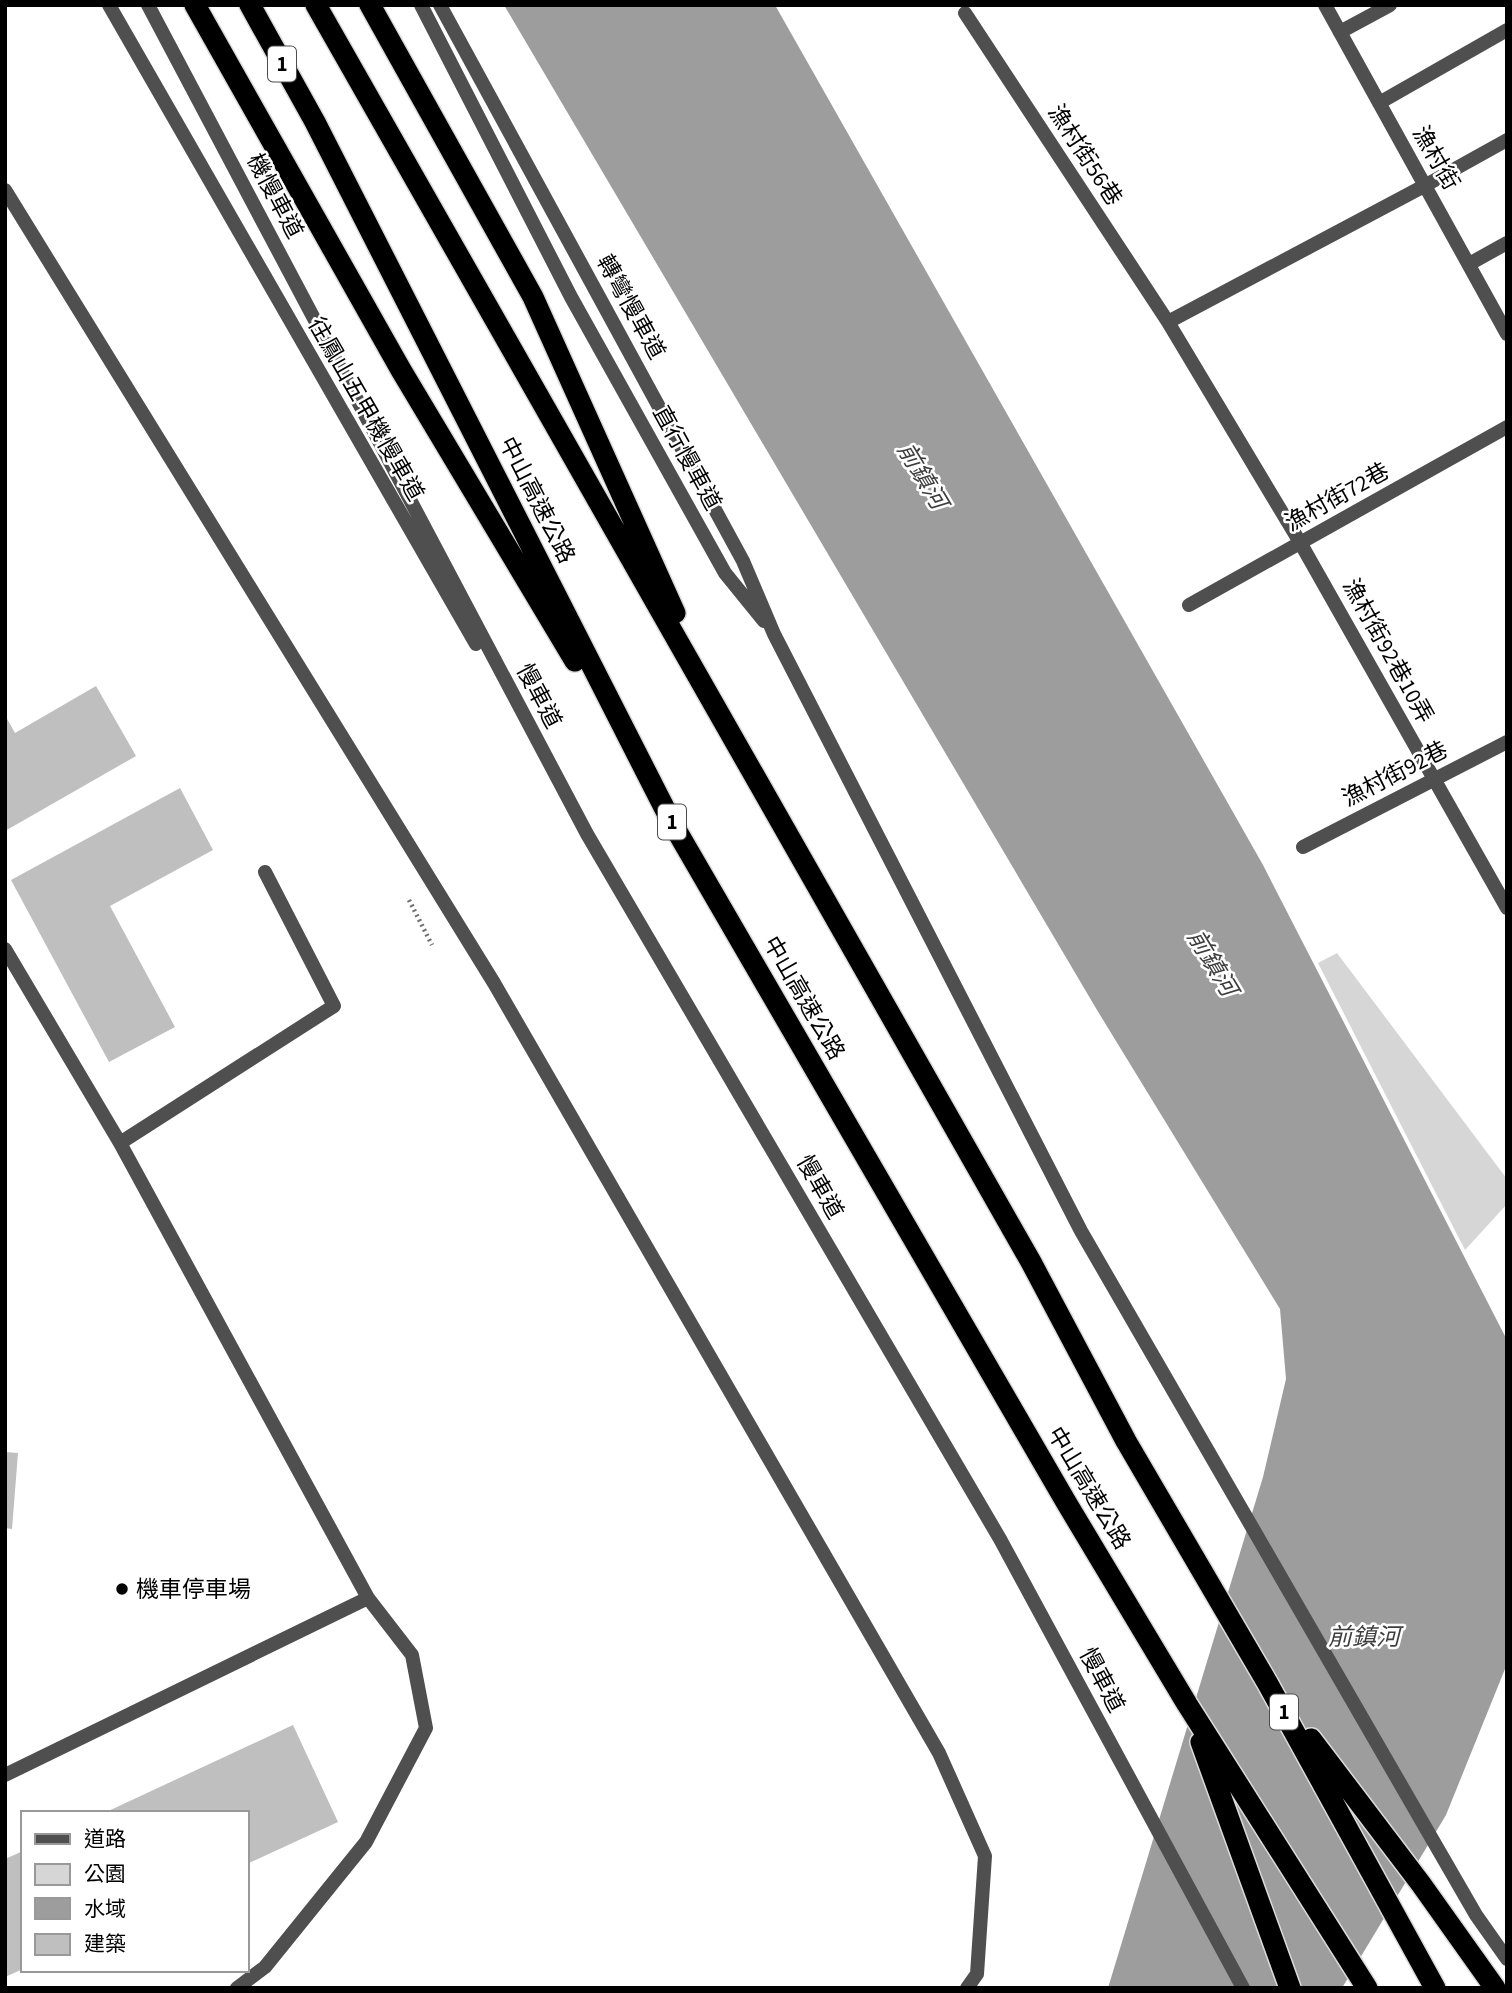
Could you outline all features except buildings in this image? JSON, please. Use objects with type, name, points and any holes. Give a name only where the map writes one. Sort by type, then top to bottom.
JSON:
[{"type":"highway","points":[[195,5],[401,370],[671,821]]},
{"type":"highway","name":"中山高速公路","points":[[250,5],[315,122],[671,821],[1066,1502],[1187,1704],[1367,1988]]},
{"type":"highway","name":"1","points":[[316,5],[1031,1262],[1126,1441],[1268,1684],[1435,1988]]},
{"type":"highway","points":[[370,5],[533,296],[728,729]]},
{"type":"highway","points":[[1268,1684],[1421,1884],[1495,1988]]},
{"type":"highway","points":[[1187,1704],[1290,1988]]},
{"type":"street","name":"往鳳山五甲機慢車道","points":[[109,5],[587,834]]},
{"type":"street","name":"機慢車道","points":[[148,5],[361,407]]},
{"type":"street","name":"直行慢車道","points":[[421,5],[571,297],[725,573],[774,634]]},
{"type":"street","name":"轉彎慢車道","points":[[440,5],[743,561],[774,634]]},
{"type":"street","name":"漁村街","points":[[1325,5],[1507,334]]},
{"type":"street","points":[[1340,32],[1390,5]]},
{"type":"street","name":"漁村街56巷","points":[[965,13],[1168,323],[1301,544]]},
{"type":"street","points":[[1379,103],[1507,30]]},
{"type":"street","points":[[1168,323],[1507,140]]},
{"type":"street","points":[[5,190],[494,984],[939,1753],[985,1856],[977,1974],[967,1988]]},
{"type":"street","points":[[1469,264],[1507,243]]},
{"type":"street","name":"慢車道","points":[[361,407],[587,834],[1000,1539],[1243,1988]]},
{"type":"street","name":"漁村街72巷","points":[[1189,605],[1507,427]]},
{"type":"street","name":"漁村街92巷10弄","points":[[1301,544],[1507,908]]},
{"type":"street","points":[[774,634],[1081,1231],[1476,1915],[1507,1959]]},
{"type":"street","name":"漁村街92巷","points":[[1303,847],[1507,742]]},
{"type":"street","points":[[120,1143],[334,1006],[265,872]]},
{"type":"street","points":[[5,949],[120,1143],[368,1598],[412,1655],[426,1728],[366,1842],[265,1967],[237,1988]]},
{"type":"street","points":[[5,1775],[368,1598]]},
{"type":"path","points":[[408,898],[432,945]]},
{"type":"green space","points":[[1337,953],[1507,1179],[1507,1204],[1465,1250],[1318,963]]},
{"type":"water","name":"前鎮河","points":[[504,5],[775,5],[1263,865],[1507,1340],[1507,1664],[1446,1815],[1342,1988],[1108,1988],[1263,1477],[1286,1379],[1280,1309],[1097,1010]]},
{"type":"place","name":"機車停車場","points":[[122,1589]]}]
